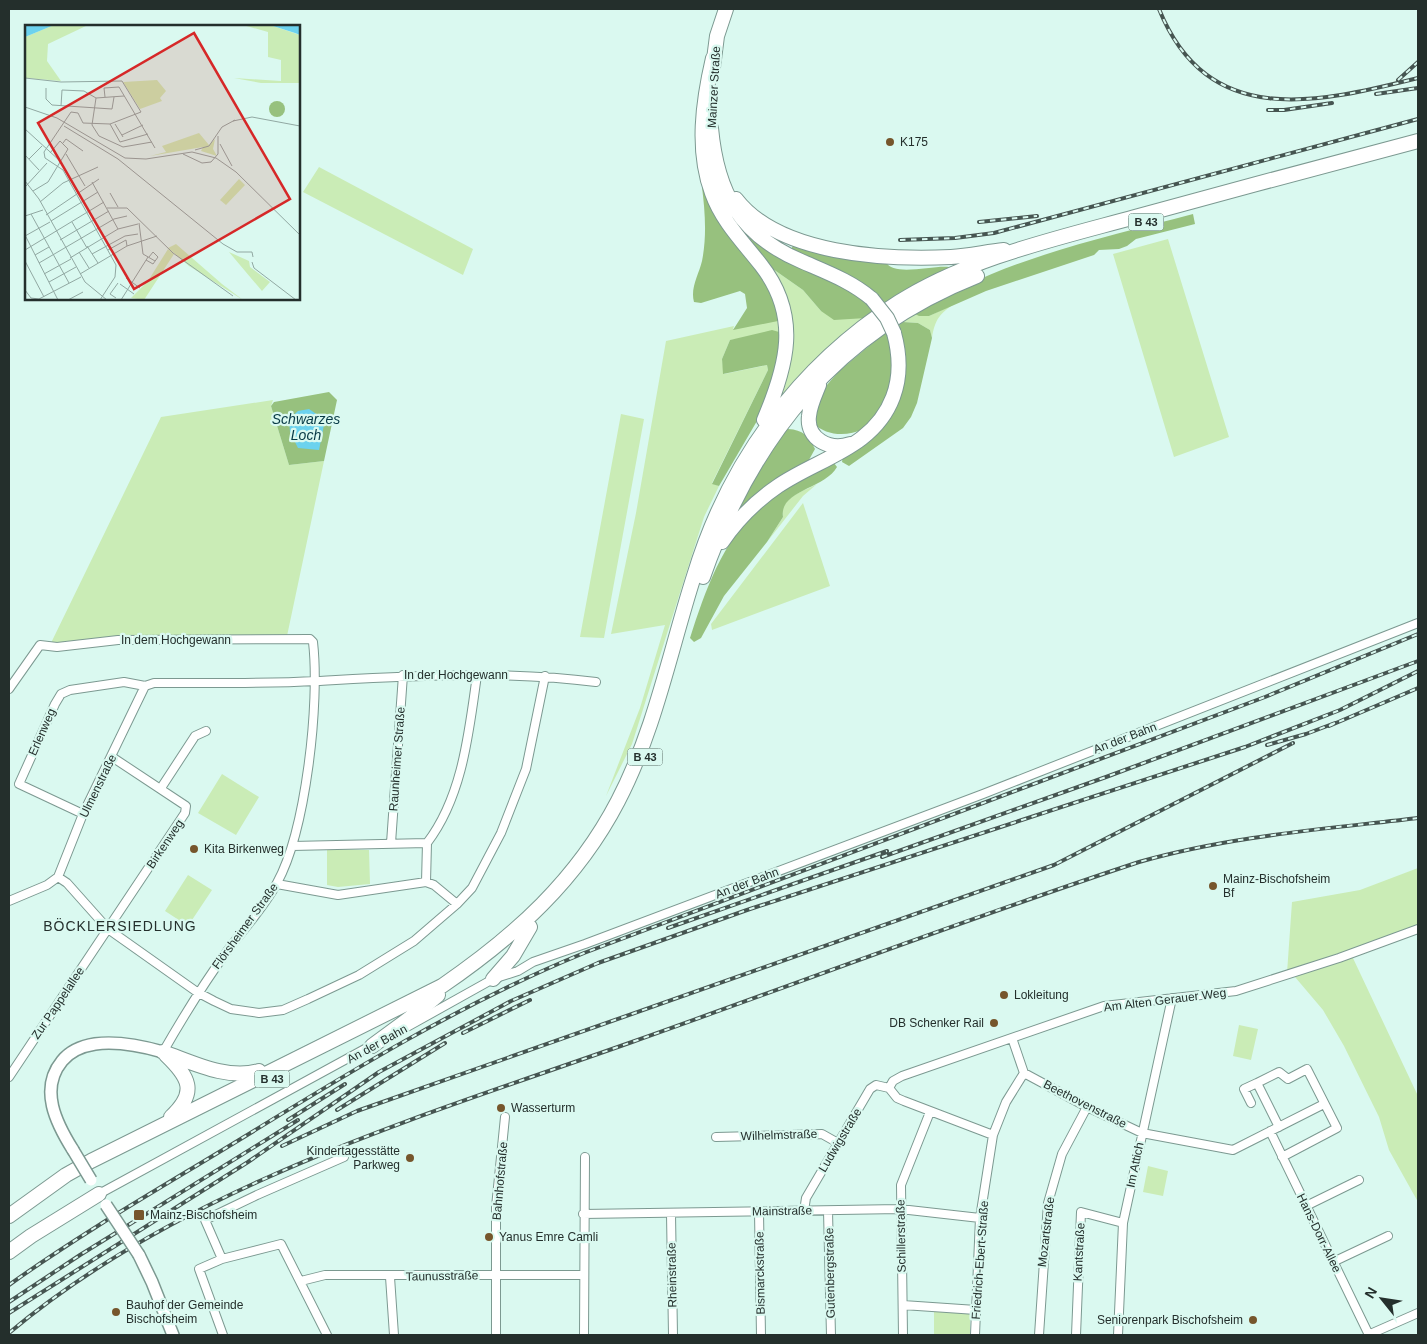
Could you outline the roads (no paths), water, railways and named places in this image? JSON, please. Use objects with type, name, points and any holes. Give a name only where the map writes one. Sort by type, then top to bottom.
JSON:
[{"type":"highway","name":"Mainzer Straße","points":[[716,166],[711,125],[713,58],[726,9]]},
{"type":"highway","points":[[713,58],[706,85],[703,116],[704,158],[707,178],[720,212],[773,283],[786,327],[787,349],[782,371],[754,444]]},
{"type":"highway","name":"B 43","points":[[9,1216],[66,1175],[153,1129],[395,1011],[442,986],[482,959],[539,910],[583,859],[619,801],[653,716],[704,543],[727,491],[754,444],[779,409],[826,359],[879,316],[901,301],[953,275],[1024,248],[1418,141]]},
{"type":"highway","name":"B 43","points":[[9,1224],[38,1202],[95,1167],[438,995],[499,954],[530,927],[582,871],[626,802],[660,718],[709,560],[732,504],[756,460],[786,418],[822,377],[854,348],[907,310],[933,295],[991,270],[1097,236],[1418,148]]},
{"type":"highway","points":[[716,166],[733,195],[754,217],[780,232],[814,245],[858,253],[894,256],[951,256],[1024,248]]},
{"type":"highway","points":[[709,560],[738,520],[779,485],[860,440],[882,419],[895,392],[900,363],[894,333],[887,318],[872,298],[843,279],[780,252],[755,234],[730,201],[716,166]]},
{"type":"highway","points":[[822,377],[810,410],[811,431],[821,442],[832,446],[844,446],[860,440]]},
{"type":"highway","points":[[493,980],[513,956],[530,927]]},
{"type":"highway","points":[[372,1046],[414,1016],[438,995]]},
{"type":"highway","points":[[163,1052],[228,1074],[251,1074],[284,1065]]},
{"type":"highway","points":[[153,1129],[176,1113],[188,1094],[186,1078],[163,1052]]},
{"type":"highway","points":[[9,1252],[31,1236],[103,1199]]},
{"type":"street","name":"An der Bahn","points":[[103,1199],[372,1046],[493,980],[518,971],[533,962],[983,794],[1418,623]]},
{"type":"street","name":"In dem Hochgewann","points":[[9,689],[40,644],[57,647],[118,640],[312,640]]},
{"type":"street","name":"Flörsheimer Straße","points":[[163,1052],[197,992],[277,884],[292,846],[307,766],[315,682],[312,640]]},
{"type":"street","name":"In der Hochgewann","points":[[315,682],[403,675],[545,676],[596,682]]},
{"type":"street","name":"Raunheimer Straße","points":[[391,843],[403,675]]},
{"type":"street","points":[[426,882],[427,843],[434,833],[458,776],[470,724],[477,675]]},
{"type":"street","points":[[9,901],[47,885],[58,877],[67,883],[108,929],[197,992],[231,1009],[244,1012],[283,1010],[358,974],[414,941],[457,904],[472,888],[501,833],[526,769],[545,676]]},
{"type":"street","name":"Erlenweg","points":[[84,814],[19,784],[55,704],[61,694],[70,690],[124,682],[144,686]]},
{"type":"street","points":[[144,686],[154,683],[315,682]]},
{"type":"street","name":"Ulmenstraße","points":[[58,877],[84,814],[144,686]]},
{"type":"street","points":[[161,788],[195,736],[206,731]]},
{"type":"street","name":"Birkenweg","points":[[108,929],[185,813],[186,806],[112,757]]},
{"type":"street","points":[[292,846],[427,843]]},
{"type":"street","points":[[277,884],[338,895],[426,882],[434,885],[457,904]]},
{"type":"street","name":"Zur Pappelallee","points":[[9,1077],[108,929]]},
{"type":"street","name":"Am Alten Gerauer Weg","points":[[889,1088],[893,1081],[902,1076],[1104,1006],[1236,991],[1340,958],[1418,929]]},
{"type":"street","name":"Im Attich","points":[[1118,1335],[1123,1223],[1172,998]]},
{"type":"street","points":[[1012,1038],[1024,1073]]},
{"type":"street","points":[[163,1052],[127,1045],[94,1044],[79,1048],[68,1055],[57,1069],[52,1080],[51,1098],[54,1112],[72,1150],[139,1255],[173,1335]]},
{"type":"street","points":[[1251,1103],[1244,1089],[1279,1072],[1288,1079],[1307,1069],[1337,1128],[1282,1157]]},
{"type":"street","name":"Beethovenstraße","points":[[1024,1073],[1087,1107],[1142,1133],[1233,1150],[1270,1131]]},
{"type":"street","name":"Friedrich-Ebert-Straße","points":[[975,1335],[980,1218],[993,1135],[1006,1102],[1024,1073]]},
{"type":"street","points":[[1257,1083],[1279,1127]]},
{"type":"street","name":"Ludwigstraße","points":[[804,1211],[806,1198],[870,1089],[876,1085],[889,1088]]},
{"type":"street","points":[[889,1088],[897,1098],[993,1135]]},
{"type":"street","points":[[1270,1131],[1324,1104]]},
{"type":"street","name":"Mozartstraße","points":[[1039,1335],[1048,1203],[1062,1154],[1087,1107]]},
{"type":"street","name":"Schillerstraße","points":[[903,1335],[900,1209],[904,1176],[930,1112]]},
{"type":"street","name":"Bahnhofstraße","points":[[496,1335],[496,1207],[505,1117]]},
{"type":"street","name":"Hans-Dorr-Allee","points":[[1270,1131],[1369,1335]]},
{"type":"street","name":"Wilhelmstraße","points":[[716,1136],[773,1137],[822,1134],[838,1143]]},
{"type":"street","points":[[221,1259],[205,1220],[344,1157]]},
{"type":"street","points":[[584,1335],[585,1157]]},
{"type":"street","points":[[1306,1206],[1359,1180]]},
{"type":"street","name":"Mainstraße","points":[[584,1214],[900,1209],[980,1218]]},
{"type":"street","name":"Gutenbergstraße","points":[[828,1211],[831,1335]]},
{"type":"street","name":"Bismarckstraße","points":[[759,1212],[761,1335]]},
{"type":"street","name":"Kantstraße","points":[[1076,1335],[1081,1212],[1123,1223]]},
{"type":"street","name":"Rheinstraße","points":[[671,1214],[674,1335]]},
{"type":"street","points":[[1333,1262],[1388,1236]]},
{"type":"street","points":[[223,1335],[199,1269],[221,1259],[281,1244],[327,1335]]},
{"type":"street","name":"Taunusstraße","points":[[300,1280],[324,1275],[390,1277],[584,1275]]},
{"type":"street","points":[[390,1277],[394,1335]]},
{"type":"street","points":[[903,1305],[976,1310]]},
{"type":"street","points":[[1369,1335],[1418,1313]]},
{"type":"water","name":"Schwarzes Loch","points":[[309,409],[325,420],[319,450],[298,448],[290,432],[289,419],[298,411]]},
{"type":"railway","points":[[1159,9],[1180,48],[1206,74],[1236,91],[1269,98],[1305,99],[1342,95],[1418,78]]},
{"type":"railway","points":[[1398,80],[1418,62]]},
{"type":"railway","points":[[1376,94],[1418,88]]},
{"type":"railway","points":[[1268,110],[1284,110],[1332,103]]},
{"type":"railway","points":[[900,240],[955,238],[994,233],[1418,119]]},
{"type":"railway","points":[[979,222],[1037,216]]},
{"type":"railway","points":[[9,1285],[123,1210],[365,1064],[451,1016],[539,973],[584,953],[1265,697],[1418,634]]},
{"type":"railway","points":[[882,857],[1106,777],[1418,661]]},
{"type":"railway","points":[[9,1313],[248,1162],[379,1072],[511,1001],[598,963],[747,910],[1245,747],[1340,710],[1418,671]]},
{"type":"railway","points":[[1329,726],[1418,688]]},
{"type":"railway","points":[[1267,745],[1306,734],[1335,723]]},
{"type":"railway","points":[[282,1146],[357,1111],[1054,865],[1293,743]]},
{"type":"railway","points":[[9,1333],[77,1281],[150,1236],[227,1196],[307,1160],[470,1098],[1139,862],[1173,853],[1243,840],[1418,818]]},
{"type":"railway","points":[[668,928],[887,851]]},
{"type":"railway","points":[[463,1033],[530,1000]]},
{"type":"railway","points":[[337,1110],[445,1043]]},
{"type":"railway","points":[[288,1120],[345,1084]]},
{"type":"railway","points":[[9,1302],[80,1255],[298,1120]]},
{"type":"place","name":"K175","points":[[890,142]]},
{"type":"place","name":"Kita Birkenweg","points":[[194,849]]},
{"type":"place","name":"Mainz-Bischofsheim Bf","points":[[1213,886]]},
{"type":"place","name":"Lokleitung","points":[[1004,995]]},
{"type":"place","name":"DB Schenker Rail","points":[[994,1023]]},
{"type":"place","name":"Wasserturm","points":[[501,1108]]},
{"type":"place","name":"Kindertagesstätte Parkweg","points":[[410,1158]]},
{"type":"place","name":"Mainz-Bischofsheim","points":[[139,1215]]},
{"type":"place","name":"Yanus Emre Camli","points":[[489,1237]]},
{"type":"place","name":"Bauhof der Gemeinde Bischofsheim","points":[[116,1312]]},
{"type":"place","name":"Seniorenpark Bischofsheim","points":[[1253,1320]]},
{"type":"district","name":"BÖCKLERSIEDLUNG","points":[[120,926]]}]
